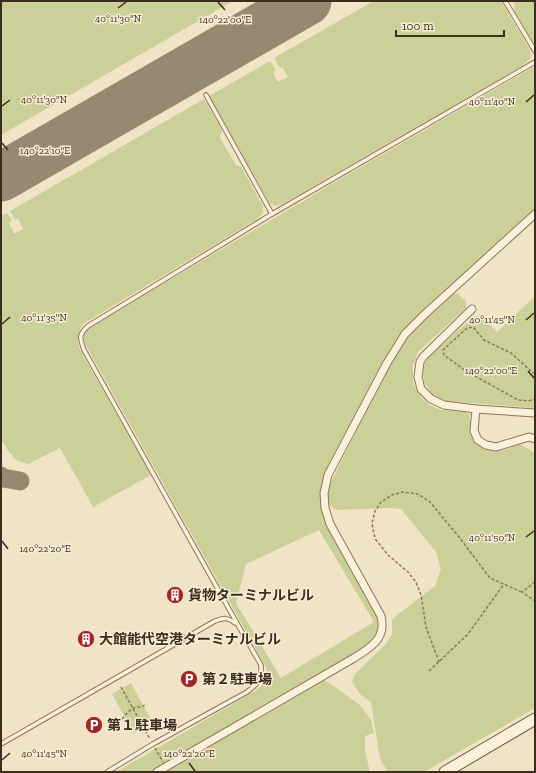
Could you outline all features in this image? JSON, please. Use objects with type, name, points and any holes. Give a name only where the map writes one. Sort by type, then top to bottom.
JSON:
[{"type":"main road","points":[[445,772],[535,720]]},
{"type":"street","points":[[157,772],[354,658],[376,642],[381,633],[381,616],[330,524],[325,508],[324,494],[328,476],[387,362],[405,334],[535,214]]},
{"type":"street","points":[[472,308],[423,357],[420,362],[418,377],[421,389],[431,399],[444,405],[535,413]]},
{"type":"street","points":[[476,409],[474,431],[478,440],[486,445],[496,447],[529,438],[535,439]]},
{"type":"lane","points":[[505,1],[535,51]]},
{"type":"lane","points":[[107,772],[153,744],[247,692],[256,685],[260,679],[261,665],[84,350],[80,338],[82,331],[272,214],[535,62]]},
{"type":"lane","points":[[206,96],[272,214]]},
{"type":"lane","points":[[1,744],[215,621],[223,618],[230,619],[238,625]]},
{"type":"path","points":[[535,374],[531,372],[511,352],[484,340],[473,327],[467,328],[443,350],[444,355],[466,371],[518,400],[528,401],[535,399]]},
{"type":"path","points":[[439,662],[426,626],[421,594],[416,582],[408,572],[388,555],[376,540],[374,534],[372,523],[375,511],[381,502],[392,495],[402,492],[418,494],[430,502],[490,578],[522,592],[535,601]]},
{"type":"path","points":[[522,592],[535,582]]},
{"type":"path","points":[[429,671],[468,634],[504,584]]},
{"type":"path","points":[[121,687],[166,767]]},
{"type":"path","points":[[122,719],[133,708],[148,704]]},
{"type":"green space","points":[[1,1],[233,1],[1,135]]},
{"type":"green space","points":[[374,1],[501,1],[530,50],[531,58],[522,66],[282,204],[274,206],[269,202],[209,96],[270,61],[276,70],[273,72],[278,82],[288,77],[274,58]]},
{"type":"green space","points":[[513,1],[535,1],[535,45],[514,11],[515,5]]},
{"type":"green space","points":[[535,66],[535,211],[406,329],[390,352],[374,380],[327,470],[320,497],[322,510],[328,525],[377,616],[378,631],[372,641],[364,649],[197,753],[325,680],[360,705],[371,720],[374,733],[365,736],[365,751],[370,772],[116,772],[255,691],[266,682],[267,669],[84,342],[83,335],[87,329]],"holes":[[[319,530],[374,622],[281,678],[236,603],[246,564]]]},
{"type":"green space","points":[[204,99],[222,130],[220,138],[236,165],[241,167],[263,206],[263,213],[257,219],[83,324],[78,337],[80,350],[151,475],[93,507],[60,448],[28,464],[16,460],[1,439],[1,216],[7,213],[12,221],[9,223],[14,234],[23,229],[18,218],[15,220],[10,211]]},
{"type":"green space","points":[[457,293],[466,301],[466,308],[418,352],[413,366],[413,383],[420,396],[429,405],[441,410],[465,412],[469,414],[471,431],[476,442],[480,446],[489,450],[499,451],[508,449],[518,443],[535,453],[535,708],[424,772],[388,772],[380,759],[371,702],[360,694],[352,682],[355,674],[386,644],[392,634],[392,619],[435,586],[441,569],[436,552],[401,509],[336,510],[328,504],[328,489],[379,384],[407,336],[451,295]]},
{"type":"green space","points":[[535,296],[535,408],[444,401],[432,394],[425,384],[422,370],[429,356],[475,316],[481,315],[497,332]]},
{"type":"green space","points":[[131,683],[153,723],[134,733],[112,694]]},
{"type":"taxiway","points":[[1,476],[3,478],[20,481]]},
{"type":"runway","points":[[1,177],[307,1]]},
{"type":"place","name":"貨物ターミナルビル","points":[[175,595]]},
{"type":"place","name":"大館能代空港ターミナルビル","points":[[86,639]]},
{"type":"place","name":"第２駐車場","points":[[189,679]]},
{"type":"place","name":"第１駐車場","points":[[94,725]]}]
